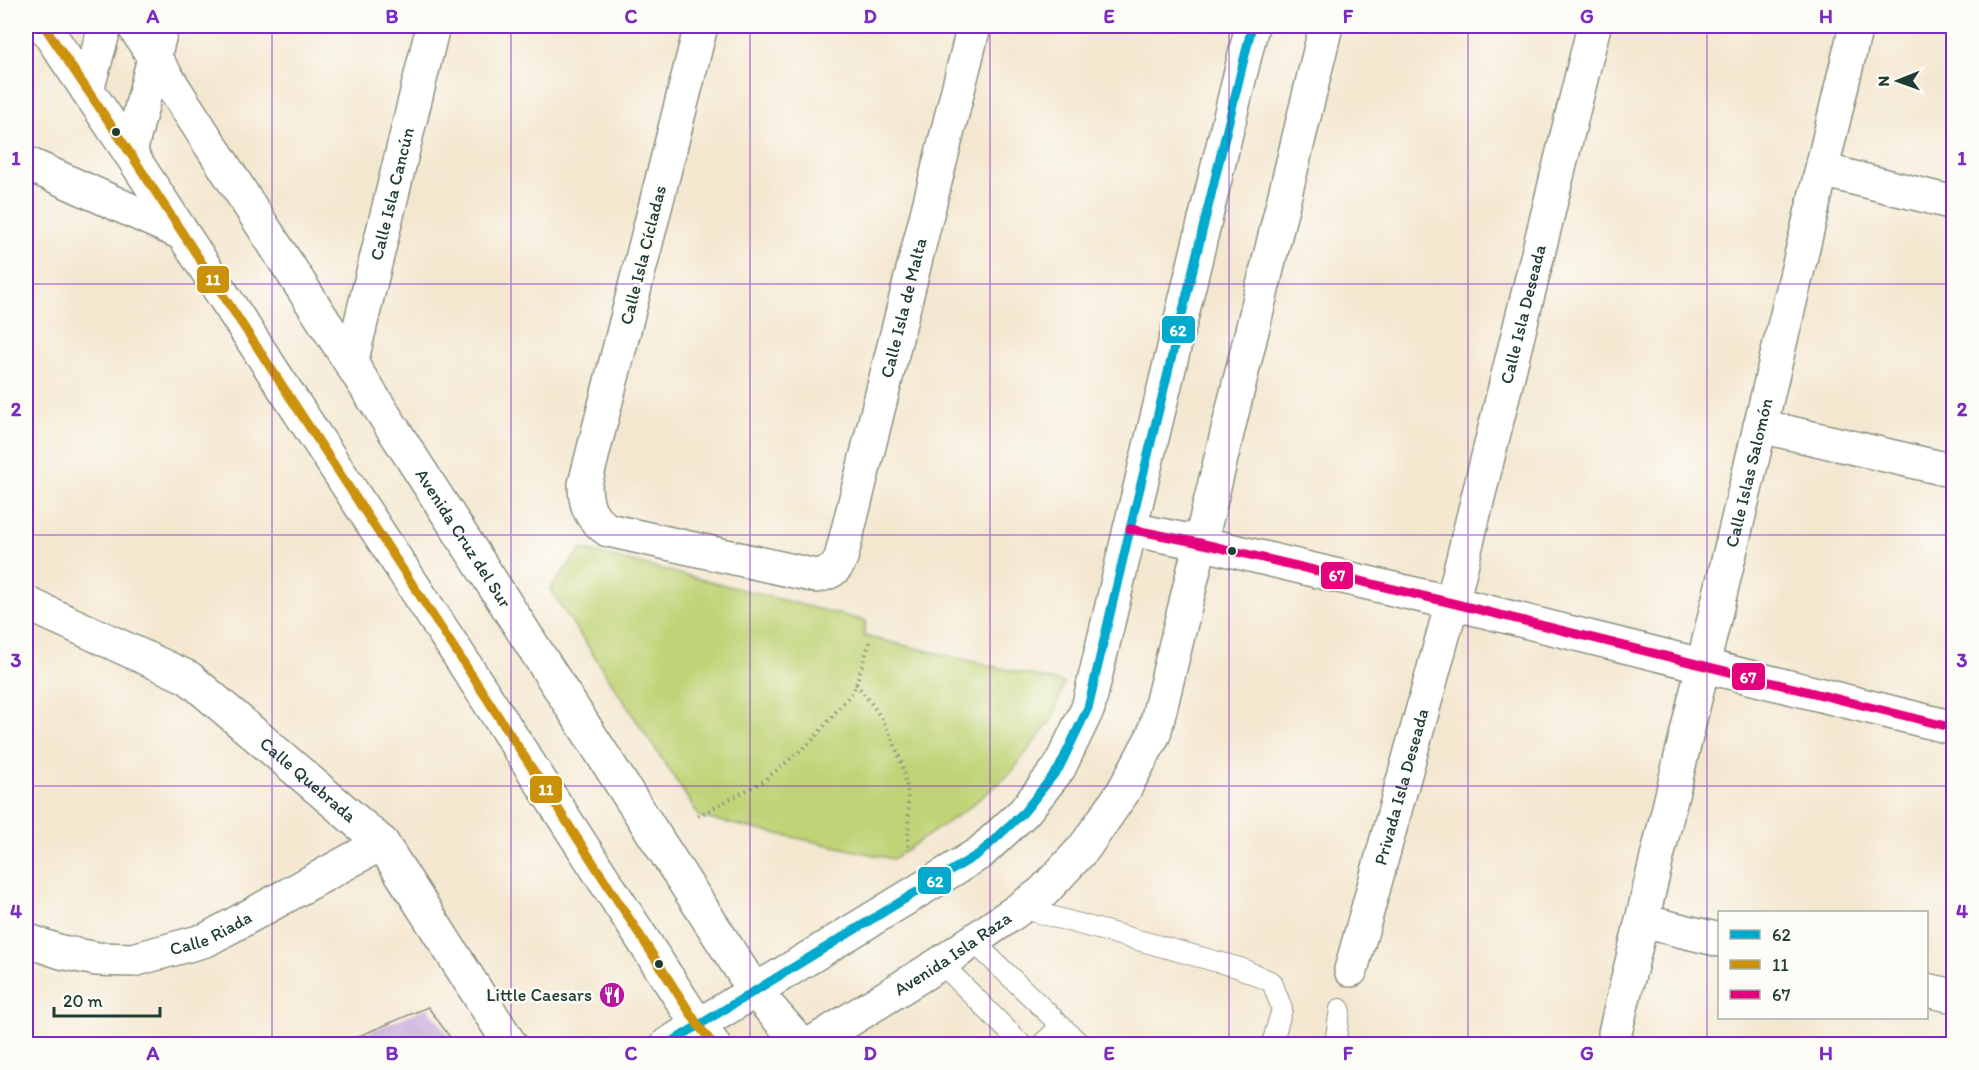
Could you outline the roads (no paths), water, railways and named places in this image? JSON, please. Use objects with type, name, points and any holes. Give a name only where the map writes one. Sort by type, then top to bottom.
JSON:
[{"type":"street","points":[[44,26],[130,153],[706,1035]]},
{"type":"street","points":[[87,90],[105,26]]},
{"type":"street","name":"Avenida Cruz del Sur","points":[[134,26],[754,990],[801,1044]]},
{"type":"street","points":[[130,153],[162,26]]},
{"type":"street","name":"Calle Isla Cancún","points":[[351,363],[433,26]]},
{"type":"street","name":"Calle Isla Cícladas","points":[[701,26],[585,484],[585,497],[589,512],[608,530],[816,576]]},
{"type":"street","name":"Calle Isla de Malta","points":[[816,576],[831,572],[838,566],[841,558],[974,26]]},
{"type":"street","points":[[668,1044],[706,1035],[754,990],[980,853],[1024,812],[1059,768],[1088,708],[1252,26]]},
{"type":"street","name":"Avenida Isla Raza","points":[[811,1044],[941,963],[1042,893],[1084,848],[1123,792],[1154,734],[1326,26]]},
{"type":"street","name":"Calle Isla Deseada","points":[[1452,603],[1594,26]]},
{"type":"street","name":"Calle Islas Salomón","points":[[1615,1033],[1856,26]]},
{"type":"street","points":[[26,163],[181,232]]},
{"type":"street","points":[[1822,170],[1953,203]]},
{"type":"street","points":[[1760,426],[1953,471]]},
{"type":"street","points":[[1130,529],[1200,543],[1452,603],[1953,728]]},
{"type":"street","name":"Calle Quebrada","points":[[26,603],[189,678],[382,843],[510,1044]]},
{"type":"street","name":"Privada Isla Deseada","points":[[1351,970],[1452,603]]},
{"type":"street","name":"Calle Riada","points":[[26,940],[61,952],[97,959],[133,960],[206,940],[382,843]]},
{"type":"street","points":[[1642,921],[1718,940]]},
{"type":"street","points":[[1928,990],[1953,996]]},
{"type":"lane","points":[[1021,908],[1240,968],[1272,982],[1282,1009],[1272,1044]]},
{"type":"lane","points":[[974,941],[1080,1044]]},
{"type":"lane","points":[[941,963],[1021,1044]]},
{"type":"lane","points":[[1335,1044],[1340,1009]]},
{"type":"lane","points":[[1042,1044],[1061,1026]]},
{"type":"place","name":"Little Caesars","points":[[612,995]]}]
